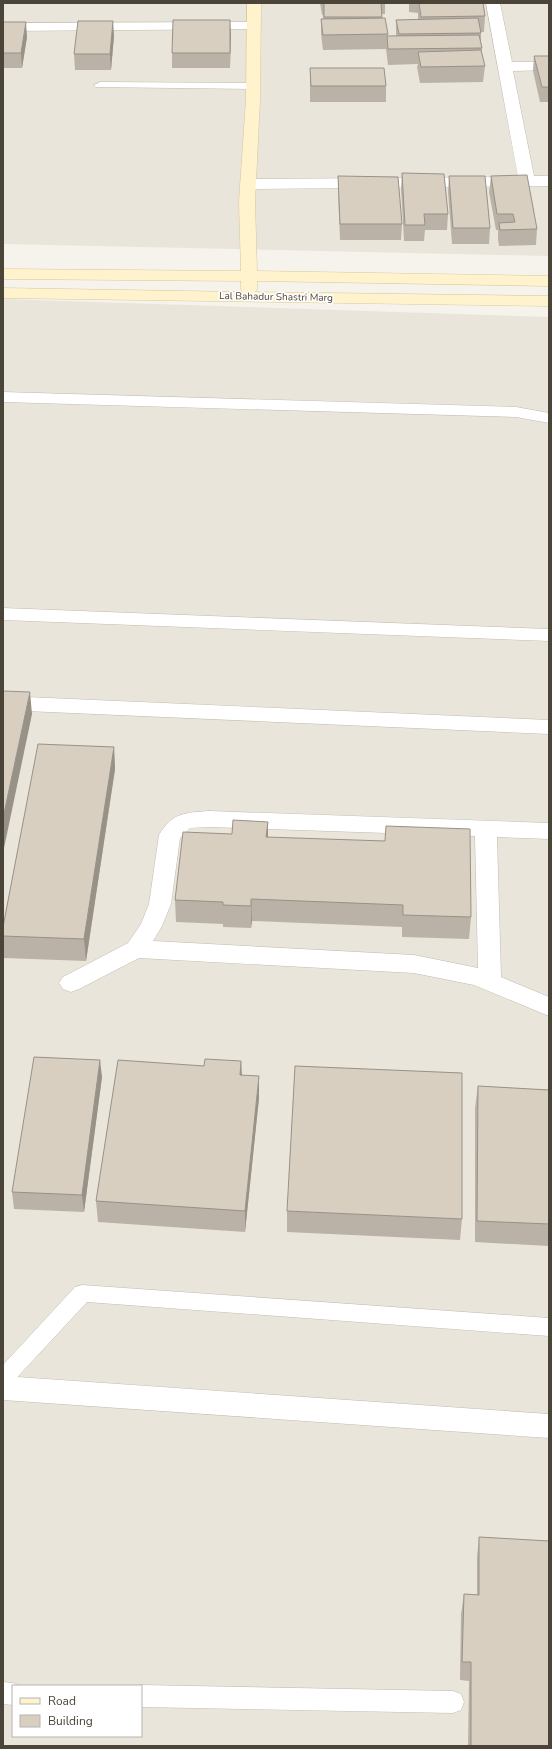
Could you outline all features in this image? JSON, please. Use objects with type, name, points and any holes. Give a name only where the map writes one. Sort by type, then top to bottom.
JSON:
[{"type":"street","points":[[249,295],[248,184],[251,151],[254,3]]},
{"type":"street","points":[[493,3],[527,182]]},
{"type":"street","points":[[3,27],[254,26]]},
{"type":"street","points":[[505,67],[549,66]]},
{"type":"street","points":[[248,184],[549,181]]},
{"type":"street","points":[[3,274],[549,281]]},
{"type":"street","name":"Lal Bahadur Shastri Marg","points":[[3,293],[249,295],[549,301]]},
{"type":"street","points":[[3,397],[516,412],[549,418]]},
{"type":"street","points":[[3,614],[181,620],[428,632],[549,635]]},
{"type":"street","points":[[3,703],[549,727]]},
{"type":"street","points":[[71,983],[136,949],[151,926],[160,904],[170,835],[184,821],[209,819],[549,831]]},
{"type":"street","points":[[486,829],[490,982]]},
{"type":"street","points":[[136,949],[414,964],[478,977],[549,1007]]},
{"type":"street","points":[[3,1388],[549,1426]]},
{"type":"lane","points":[[100,86],[253,86]]},
{"type":"lane","points":[[3,1379],[82,1293],[549,1327]]},
{"type":"lane","points":[[142,1696],[453,1702]]},
{"type":"shaded area","points":[[3,3],[549,3],[549,256],[3,244]]},
{"type":"shaded area","points":[[3,299],[549,317],[549,1746],[3,1746]]},
{"type":"building","points":[[324,3],[381,3],[382,17],[324,17]]},
{"type":"building","points":[[419,3],[483,3],[485,16],[421,17]]},
{"type":"building","points":[[385,18],[388,34],[323,35],[321,19]]},
{"type":"building","points":[[478,18],[481,33],[399,34],[396,20]]},
{"type":"building","points":[[173,20],[230,20],[230,53],[172,53]]},
{"type":"building","points":[[78,21],[113,21],[110,54],[74,54]]},
{"type":"building","points":[[3,22],[26,22],[21,53],[3,53]]},
{"type":"building","points":[[479,35],[482,48],[388,49],[387,36]]},
{"type":"building","points":[[481,50],[485,66],[421,67],[418,52]]},
{"type":"building","points":[[534,56],[549,56],[549,87],[542,87]]},
{"type":"building","points":[[310,68],[384,68],[386,86],[311,86]]},
{"type":"building","points":[[402,173],[444,174],[448,214],[424,214],[425,225],[405,225]]},
{"type":"building","points":[[527,175],[537,229],[500,230],[499,223],[515,222],[513,214],[497,214],[491,176]]},
{"type":"building","points":[[338,176],[398,177],[402,224],[340,224]]},
{"type":"building","points":[[449,176],[485,176],[490,228],[453,228]]},
{"type":"building","points":[[3,691],[30,692],[3,818]]},
{"type":"building","points":[[38,744],[114,747],[84,939],[3,936],[3,927]]},
{"type":"building","points":[[233,820],[268,822],[266,837],[385,841],[386,826],[470,829],[471,917],[403,915],[403,905],[251,899],[251,906],[223,905],[223,902],[175,900],[183,832],[232,834]]},
{"type":"building","points":[[34,1057],[100,1060],[82,1195],[12,1192]]},
{"type":"building","points":[[205,1059],[241,1061],[240,1075],[259,1076],[245,1211],[96,1201],[118,1060],[204,1066]]},
{"type":"building","points":[[295,1066],[462,1073],[462,1219],[287,1211]]},
{"type":"building","points":[[478,1086],[549,1090],[549,1224],[477,1221]]},
{"type":"building","points":[[479,1537],[549,1541],[549,1746],[471,1746],[471,1662],[462,1662],[464,1594],[479,1595]]}]
